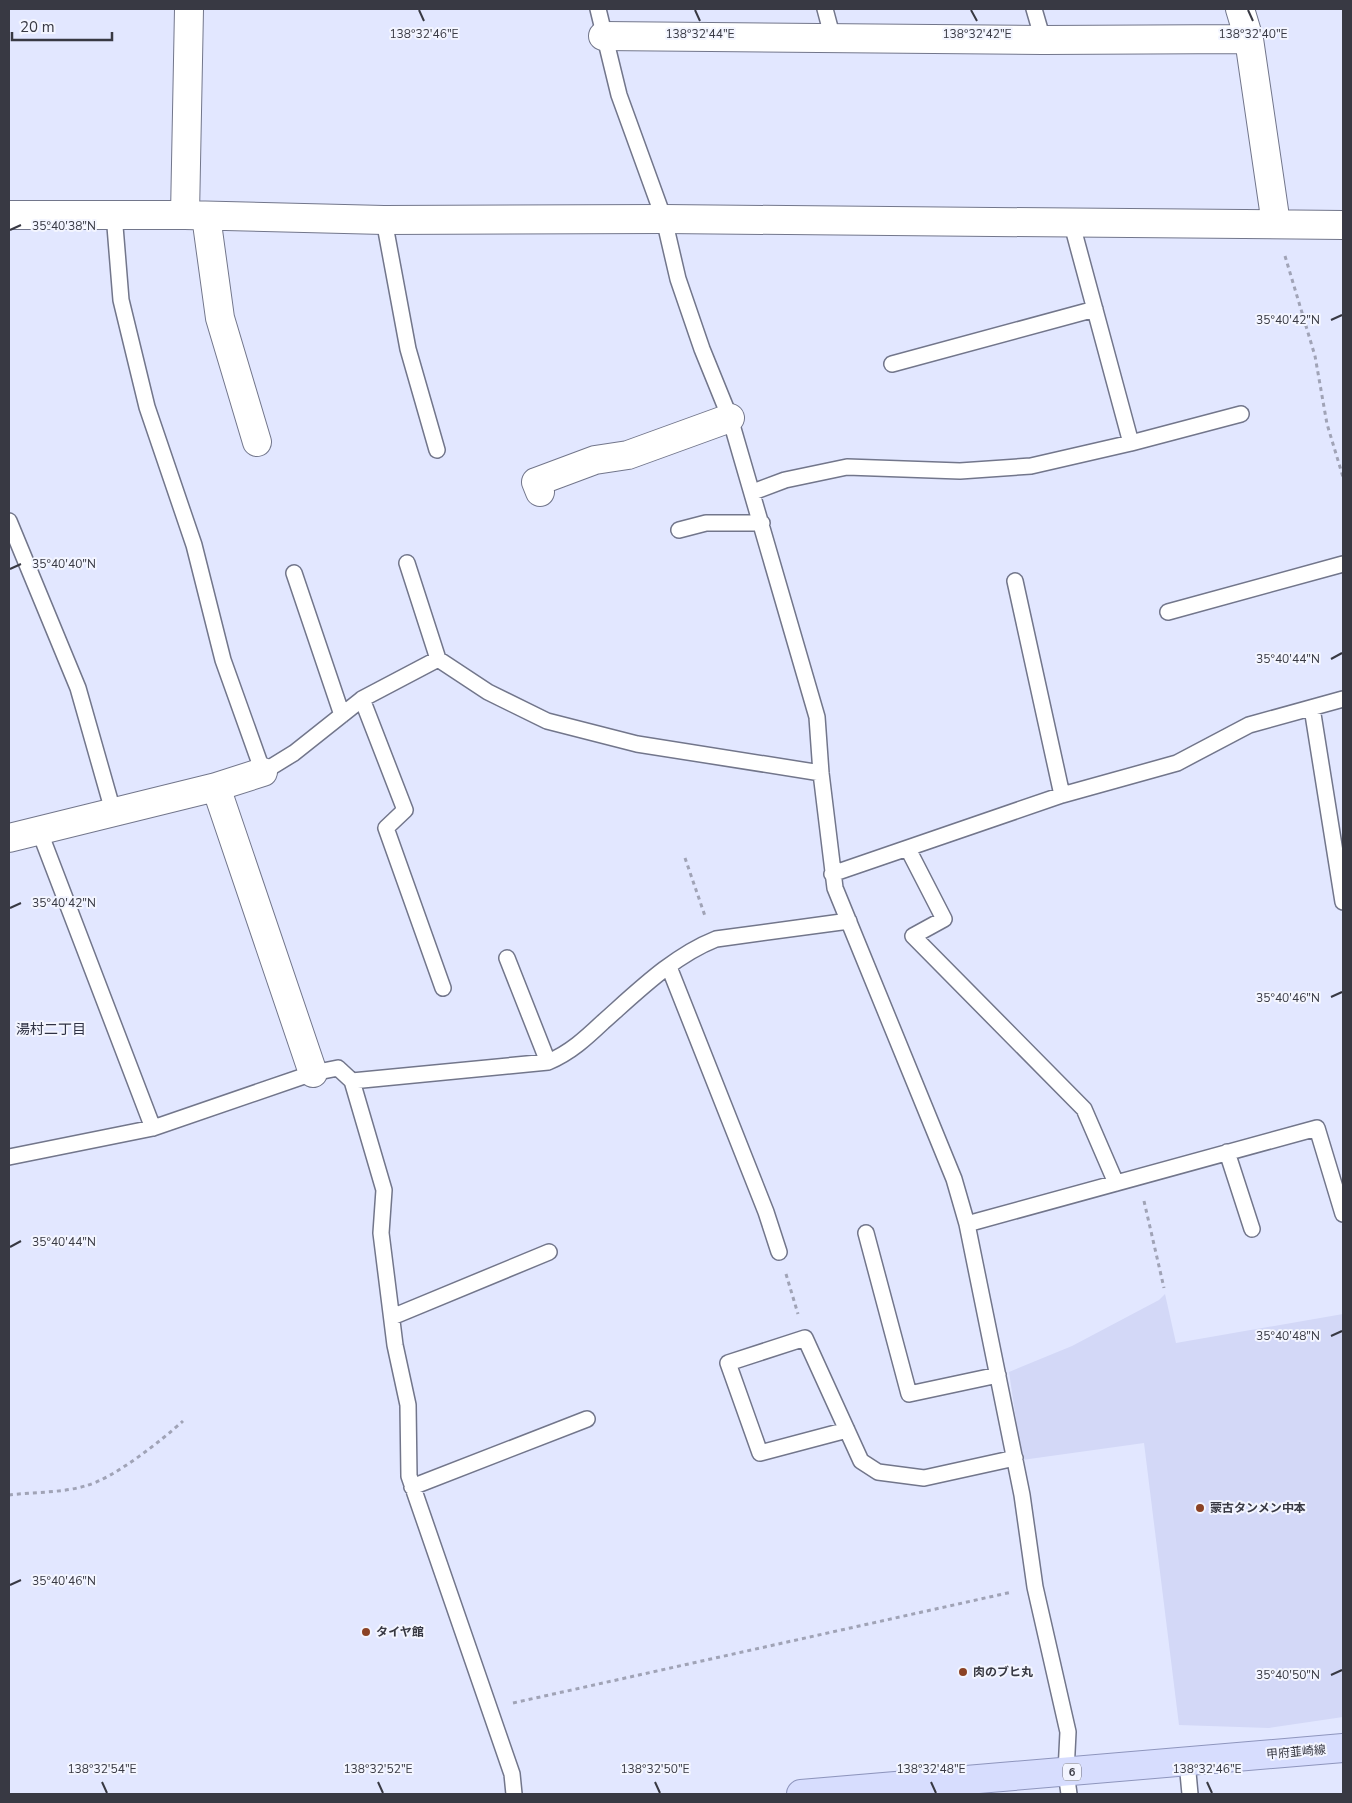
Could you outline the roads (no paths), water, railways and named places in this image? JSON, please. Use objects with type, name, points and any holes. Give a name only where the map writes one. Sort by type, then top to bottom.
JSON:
[{"type":"main road","name":"甲府韮崎線","points":[[801,1794],[1067,1783],[1187,1762],[1343,1748]]},
{"type":"street","points":[[189,9],[195,215],[220,318],[257,442]]},
{"type":"street","points":[[1240,9],[1248,39],[1276,224]]},
{"type":"street","points":[[603,36],[1043,40],[1248,39]]},
{"type":"street","points":[[9,214],[195,215],[384,220],[1071,221],[1343,225]]},
{"type":"street","points":[[540,492],[536,482],[595,460],[628,454],[730,418]]},
{"type":"street","points":[[9,838],[216,786],[263,772]]},
{"type":"street","points":[[216,786],[313,1073]]},
{"type":"lane","points":[[598,9],[603,36],[619,95],[664,219],[678,279],[702,349],[730,418],[817,717],[820,773],[835,888],[954,1179],[967,1224],[1022,1495],[1035,1587],[1068,1732],[1067,1783]]},
{"type":"lane","points":[[825,9],[833,38]]},
{"type":"lane","points":[[1034,9],[1043,40]]},
{"type":"lane","points":[[114,214],[121,300],[147,407],[194,545],[223,660],[263,772],[294,754],[362,699],[438,659]]},
{"type":"lane","points":[[384,220],[408,349],[437,450]]},
{"type":"lane","points":[[1071,221],[1131,443]]},
{"type":"lane","points":[[892,364],[1095,309]]},
{"type":"lane","points":[[752,492],[785,480],[847,467],[960,470],[1032,466],[1131,443],[1241,414]]},
{"type":"lane","points":[[9,521],[78,688],[113,811]]},
{"type":"lane","points":[[679,530],[706,523],[762,524]]},
{"type":"lane","points":[[407,563],[438,659],[488,692],[547,721],[637,744],[820,773]]},
{"type":"lane","points":[[1168,612],[1343,564]]},
{"type":"lane","points":[[294,573],[342,715]]},
{"type":"lane","points":[[1015,581],[1062,795]]},
{"type":"lane","points":[[362,699],[405,810],[386,828],[443,988]]},
{"type":"lane","points":[[832,874],[1062,795],[1177,762],[1249,725],[1343,699]]},
{"type":"lane","points":[[1312,708],[1343,902]]},
{"type":"lane","points":[[40,830],[153,1128]]},
{"type":"lane","points":[[908,849],[944,918],[913,936],[1084,1109],[1116,1183]]},
{"type":"lane","points":[[352,1081],[548,1062],[567,1054],[655,976],[702,943],[849,921]]},
{"type":"lane","points":[[507,958],[548,1062]]},
{"type":"lane","points":[[669,967],[766,1212],[779,1252]]},
{"type":"lane","points":[[9,1157],[153,1128],[313,1073],[338,1068],[352,1081],[384,1190],[381,1233],[395,1345],[408,1405],[409,1476],[512,1774],[514,1794]]},
{"type":"lane","points":[[967,1224],[1317,1128],[1343,1214]]},
{"type":"lane","points":[[1227,1152],[1252,1230]]},
{"type":"lane","points":[[866,1233],[909,1394],[998,1375]]},
{"type":"lane","points":[[392,1317],[549,1252]]},
{"type":"lane","points":[[846,1430],[760,1453],[728,1363],[805,1338],[861,1461],[878,1472],[924,1478],[1015,1458]]},
{"type":"lane","points":[[412,1487],[587,1418]]},
{"type":"lane","points":[[1187,1762],[1190,1794]]},
{"type":"place","name":"蒙古タンメン中本","points":[[1200,1508]]},
{"type":"place","name":"タイヤ館","points":[[366,1632]]},
{"type":"place","name":"肉のブヒ丸","points":[[963,1672]]},
{"type":"district","name":"湯村二丁目","points":[[51,1029]]}]
